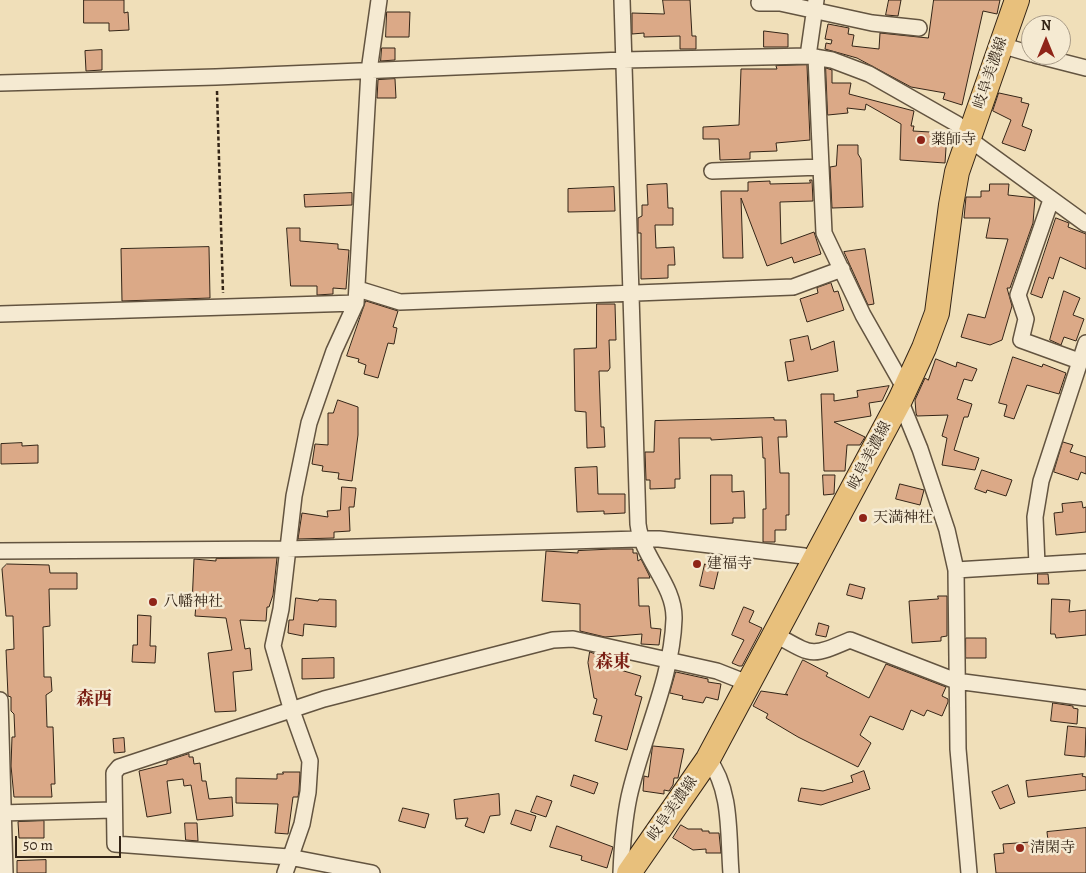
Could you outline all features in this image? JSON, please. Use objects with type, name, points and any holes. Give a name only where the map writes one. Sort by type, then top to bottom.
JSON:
[{"type":"main road","name":"岐阜美濃線","points":[[629,873],[708,759],[776,635],[902,394],[924,348],[937,313],[957,172],[1016,0]]},
{"type":"street","points":[[285,873],[302,824],[308,792],[310,761],[290,708],[273,646],[281,609],[294,496],[309,423],[334,351],[357,296],[369,72],[379,0]]},
{"type":"street","points":[[621,873],[629,798],[668,661],[674,620],[673,603],[639,539],[629,292],[628,176],[622,60],[622,0]]},
{"type":"street","points":[[759,3],[815,6],[872,23],[918,28]]},
{"type":"street","points":[[815,6],[812,56],[824,233],[902,394],[947,530],[956,570],[956,681],[963,818],[969,873]]},
{"type":"street","points":[[1001,45],[1021,51]]},
{"type":"street","points":[[0,83],[369,72],[622,60],[812,56],[869,74],[957,124],[968,139],[1086,224]]},
{"type":"street","points":[[1071,64],[1086,68]]},
{"type":"street","points":[[712,171],[821,167]]},
{"type":"street","points":[[1051,200],[1018,295],[1026,319],[1021,340],[1079,361]]},
{"type":"street","points":[[0,314],[223,307],[357,296],[400,302],[793,287],[842,269]]},
{"type":"street","points":[[1037,565],[1035,517],[1041,481],[1086,343]]},
{"type":"street","points":[[0,551],[287,549],[659,539],[794,555],[815,560]]},
{"type":"street","points":[[956,570],[1086,562]]},
{"type":"street","points":[[776,635],[808,652],[821,652],[850,640],[956,681],[1086,698]]},
{"type":"street","points":[[372,873],[289,857],[115,844],[114,773],[119,767],[290,708],[378,683],[553,640],[572,639],[717,671],[750,684]]},
{"type":"street","points":[[0,700],[1,813],[5,873]]},
{"type":"street","points":[[708,759],[718,771],[726,804],[731,873]]},
{"type":"street","points":[[1,813],[114,810]]},
{"type":"path","points":[[216,77],[223,307]]},
{"type":"building","points":[[84,0],[124,0],[124,13],[128,12],[129,30],[109,31],[109,23],[84,23]]},
{"type":"building","points":[[663,0],[690,0],[692,36],[696,36],[696,49],[680,49],[680,36],[644,37],[644,33],[632,34],[632,13],[664,14]]},
{"type":"building","points":[[889,0],[901,0],[898,16],[886,15]]},
{"type":"building","points":[[934,0],[1000,0],[997,14],[983,11],[962,105],[943,99],[945,93],[911,87],[857,58],[825,49],[826,43],[831,44],[832,40],[825,39],[828,24],[849,28],[848,34],[854,35],[852,46],[879,49],[880,33],[928,38]]},
{"type":"building","points":[[387,12],[410,12],[409,37],[386,37]]},
{"type":"building","points":[[764,31],[788,34],[788,47],[764,47]]},
{"type":"building","points":[[382,48],[395,48],[395,60],[381,61]]},
{"type":"building","points":[[102,50],[102,70],[86,71],[85,51]]},
{"type":"building","points":[[807,65],[810,140],[776,143],[777,151],[750,152],[750,159],[720,160],[719,139],[703,139],[703,127],[739,125],[741,69],[777,69],[776,66]]},
{"type":"building","points":[[826,68],[832,70],[832,83],[851,83],[849,94],[914,111],[911,126],[914,126],[913,131],[947,133],[945,163],[900,160],[901,124],[866,104],[865,110],[847,108],[848,113],[828,115]]},
{"type":"building","points":[[395,79],[396,98],[377,98],[378,80]]},
{"type":"building","points":[[999,93],[1022,98],[1021,102],[1029,104],[1022,126],[1032,130],[1025,151],[1002,143],[1011,120],[993,111]]},
{"type":"building","points":[[838,145],[858,145],[858,154],[861,159],[863,207],[832,208],[830,167],[836,166]]},
{"type":"building","points":[[810,180],[812,180],[813,201],[780,202],[781,244],[814,232],[821,254],[794,263],[792,257],[767,266],[741,198],[743,258],[723,258],[721,191],[748,191],[748,182],[770,181],[770,184],[810,183]]},
{"type":"building","points":[[667,184],[668,208],[673,208],[673,225],[655,225],[656,248],[674,247],[675,265],[668,265],[668,278],[641,279],[641,233],[638,233],[638,218],[642,216],[642,205],[648,205],[647,185]]},
{"type":"building","points":[[990,184],[1009,184],[1008,195],[1035,198],[1033,223],[1010,288],[1007,288],[1012,306],[1002,340],[990,345],[961,337],[968,314],[985,318],[1008,239],[986,238],[990,218],[964,218],[966,197],[981,197],[981,191],[989,191]]},
{"type":"building","points":[[614,187],[615,211],[568,212],[568,189]]},
{"type":"building","points":[[352,193],[352,205],[305,207],[304,195]]},
{"type":"building","points":[[1056,218],[1069,223],[1068,227],[1086,234],[1086,269],[1060,257],[1053,279],[1049,277],[1042,298],[1031,294]]},
{"type":"building","points":[[287,228],[300,228],[300,241],[338,244],[338,249],[349,250],[346,289],[333,288],[333,294],[317,295],[317,286],[291,286]]},
{"type":"building","points":[[209,247],[210,298],[122,301],[121,249]]},
{"type":"building","points":[[865,249],[874,304],[868,305],[844,252]]},
{"type":"building","points":[[831,283],[834,292],[838,291],[844,310],[807,322],[800,299],[818,293],[817,288]]},
{"type":"building","points":[[1064,291],[1080,298],[1073,315],[1084,319],[1076,341],[1064,337],[1061,345],[1050,340]]},
{"type":"building","points":[[366,301],[398,311],[393,327],[397,328],[394,344],[388,343],[378,378],[364,374],[366,365],[358,362],[359,359],[347,356]]},
{"type":"building","points":[[597,304],[615,304],[616,340],[609,340],[610,368],[608,371],[599,371],[601,427],[604,427],[605,447],[587,448],[586,412],[575,411],[574,349],[596,348]]},
{"type":"building","points":[[808,336],[811,350],[834,341],[838,371],[788,381],[785,362],[794,361],[790,340]]},
{"type":"building","points":[[1013,357],[1042,367],[1043,364],[1066,373],[1059,394],[1027,385],[1014,419],[1004,416],[1007,405],[999,403]]},
{"type":"building","points":[[936,359],[956,367],[957,362],[977,369],[972,381],[964,379],[957,399],[972,404],[968,417],[964,417],[954,450],[979,458],[975,470],[942,465],[947,438],[942,436],[948,415],[917,416],[915,400],[925,378],[928,380]]},
{"type":"building","points":[[889,386],[882,401],[869,403],[871,416],[834,422],[865,437],[860,445],[847,445],[845,471],[824,471],[821,394],[834,394],[834,401],[858,397],[857,391]]},
{"type":"building","points":[[338,400],[358,407],[358,435],[352,481],[338,479],[339,473],[322,471],[323,466],[312,464],[315,444],[328,445],[328,413],[333,413]]},
{"type":"building","points":[[774,418],[774,420],[786,420],[787,437],[778,437],[780,473],[789,473],[789,515],[786,515],[786,530],[775,530],[775,542],[763,542],[763,509],[766,509],[765,458],[763,458],[762,437],[711,440],[711,438],[679,438],[680,479],[675,479],[675,488],[650,489],[650,480],[646,480],[645,452],[654,452],[655,421]]},
{"type":"building","points":[[1063,442],[1073,445],[1070,452],[1086,457],[1086,474],[1081,472],[1078,480],[1054,472]]},
{"type":"building","points":[[22,443],[22,446],[38,445],[38,463],[1,464],[1,444]]},
{"type":"building","points":[[597,467],[598,494],[625,494],[625,513],[604,514],[604,511],[577,512],[575,468]]},
{"type":"building","points":[[982,470],[1012,480],[1006,496],[987,490],[986,493],[975,489]]},
{"type":"building","points":[[711,475],[732,475],[732,492],[744,491],[745,518],[733,518],[733,523],[711,524]]},
{"type":"building","points":[[823,475],[835,475],[834,494],[824,495]]},
{"type":"building","points":[[900,484],[924,490],[920,505],[896,499]]},
{"type":"building","points":[[342,487],[356,488],[354,507],[349,507],[350,531],[334,532],[334,538],[298,539],[302,513],[328,517],[327,511],[340,510]]},
{"type":"building","points":[[1082,502],[1083,508],[1086,507],[1086,532],[1056,535],[1054,513],[1063,512],[1062,504]]},
{"type":"building","points":[[633,549],[633,553],[637,553],[638,561],[641,559],[649,575],[650,578],[638,578],[639,606],[649,606],[651,628],[661,629],[659,645],[641,644],[642,634],[605,637],[580,631],[580,604],[542,601],[546,551],[578,553],[578,551]]},
{"type":"building","points":[[277,558],[273,595],[269,607],[267,607],[266,621],[240,620],[245,649],[250,648],[252,670],[233,672],[236,711],[215,712],[208,653],[232,650],[226,618],[195,616],[196,605],[192,605],[194,559],[216,561],[216,559]]},
{"type":"building","points":[[7,564],[49,565],[50,573],[77,573],[77,589],[49,589],[50,626],[43,627],[44,677],[51,677],[52,691],[46,695],[47,727],[53,727],[55,784],[51,784],[52,797],[14,797],[11,766],[12,737],[15,737],[14,714],[11,711],[11,697],[8,696],[6,650],[14,649],[13,616],[6,616],[2,569]]},
{"type":"building","points":[[705,564],[719,568],[714,589],[700,586]]},
{"type":"building","points":[[1038,574],[1048,574],[1049,584],[1038,584]]},
{"type":"building","points":[[850,584],[865,588],[862,599],[847,595]]},
{"type":"building","points":[[938,596],[947,596],[947,636],[941,637],[941,641],[912,643],[909,601],[938,599]]},
{"type":"building","points":[[296,598],[318,601],[319,599],[336,600],[336,627],[304,624],[303,636],[288,633],[289,620],[293,620]]},
{"type":"building","points":[[1052,599],[1070,600],[1069,612],[1086,610],[1086,635],[1056,638],[1055,634],[1051,634]]},
{"type":"building","points":[[744,607],[754,611],[749,622],[762,628],[742,666],[739,666],[732,663],[744,640],[732,635]]},
{"type":"building","points":[[138,615],[151,616],[150,646],[156,646],[155,663],[132,662],[133,645],[137,645]]},
{"type":"building","points":[[819,623],[829,626],[826,637],[816,635]]},
{"type":"building","points":[[966,638],[986,638],[986,658],[966,658]]},
{"type":"building","points":[[590,652],[612,660],[610,667],[641,676],[635,695],[642,697],[627,750],[595,741],[602,716],[593,714],[597,699],[594,698],[588,663]]},
{"type":"building","points":[[334,658],[334,678],[302,679],[302,659]]},
{"type":"building","points":[[803,660],[828,673],[826,676],[869,698],[886,664],[946,687],[942,696],[948,699],[948,702],[942,716],[927,710],[924,716],[911,710],[903,730],[870,716],[860,735],[871,743],[858,767],[798,737],[766,718],[768,714],[753,706],[761,691],[788,695],[786,694]]},
{"type":"building","points":[[676,672],[721,684],[718,700],[706,697],[703,703],[682,699],[683,696],[670,693]]},
{"type":"building","points":[[1053,703],[1073,706],[1073,708],[1078,709],[1077,724],[1051,721]]},
{"type":"building","points":[[1068,726],[1086,728],[1085,757],[1065,755]]},
{"type":"building","points":[[124,738],[125,752],[114,753],[113,739]]},
{"type":"building","points":[[653,746],[684,749],[678,778],[674,778],[673,785],[669,791],[664,790],[664,794],[643,791],[644,776],[648,777]]},
{"type":"building","points":[[189,754],[189,757],[193,757],[194,764],[200,763],[202,781],[206,781],[209,799],[232,797],[233,816],[197,820],[191,785],[184,786],[183,779],[167,781],[171,813],[147,817],[139,771],[167,764],[167,761]]},
{"type":"building","points":[[864,771],[870,789],[821,805],[798,801],[801,788],[823,791],[853,782],[851,776]]},
{"type":"building","points":[[283,772],[300,772],[298,797],[293,797],[288,834],[275,833],[278,804],[236,803],[236,778],[277,779],[277,774],[283,774]]},
{"type":"building","points":[[1083,774],[1082,776],[1086,777],[1086,790],[1028,797],[1026,781]]},
{"type":"building","points":[[574,775],[598,783],[594,794],[571,786]]},
{"type":"building","points":[[1008,785],[1015,803],[1000,809],[992,792]]},
{"type":"building","points":[[499,794],[500,815],[490,816],[484,833],[465,826],[468,818],[456,819],[454,800]]},
{"type":"building","points":[[537,796],[552,801],[546,817],[531,812]]},
{"type":"building","points":[[403,808],[429,814],[425,828],[399,821]]},
{"type":"building","points":[[516,810],[536,816],[531,831],[511,824]]},
{"type":"building","points":[[44,821],[44,838],[19,838],[18,822]]},
{"type":"building","points":[[185,823],[197,823],[198,841],[186,840]]},
{"type":"building","points":[[681,825],[688,829],[702,829],[702,831],[709,831],[709,833],[719,833],[721,853],[706,853],[706,849],[693,850],[673,838]]},
{"type":"building","points":[[557,826],[613,847],[607,868],[581,860],[582,856],[550,847]]},
{"type":"building","points":[[1086,828],[1086,873],[996,873],[994,854],[1004,853],[1003,844],[1031,842],[1032,844],[1033,842],[1048,841],[1047,832]]},
{"type":"building","points":[[46,860],[46,873],[17,873],[17,861]]},
{"type":"place","name":"薬師寺","points":[[921,140]]},
{"type":"place","name":"天満神社","points":[[863,518]]},
{"type":"place","name":"建福寺","points":[[697,564]]},
{"type":"place","name":"八幡神社","points":[[153,602]]},
{"type":"place","name":"清閑寺","points":[[1020,848]]},
{"type":"district","name":"森東","points":[[613,663]]},
{"type":"district","name":"森西","points":[[94,700]]}]
